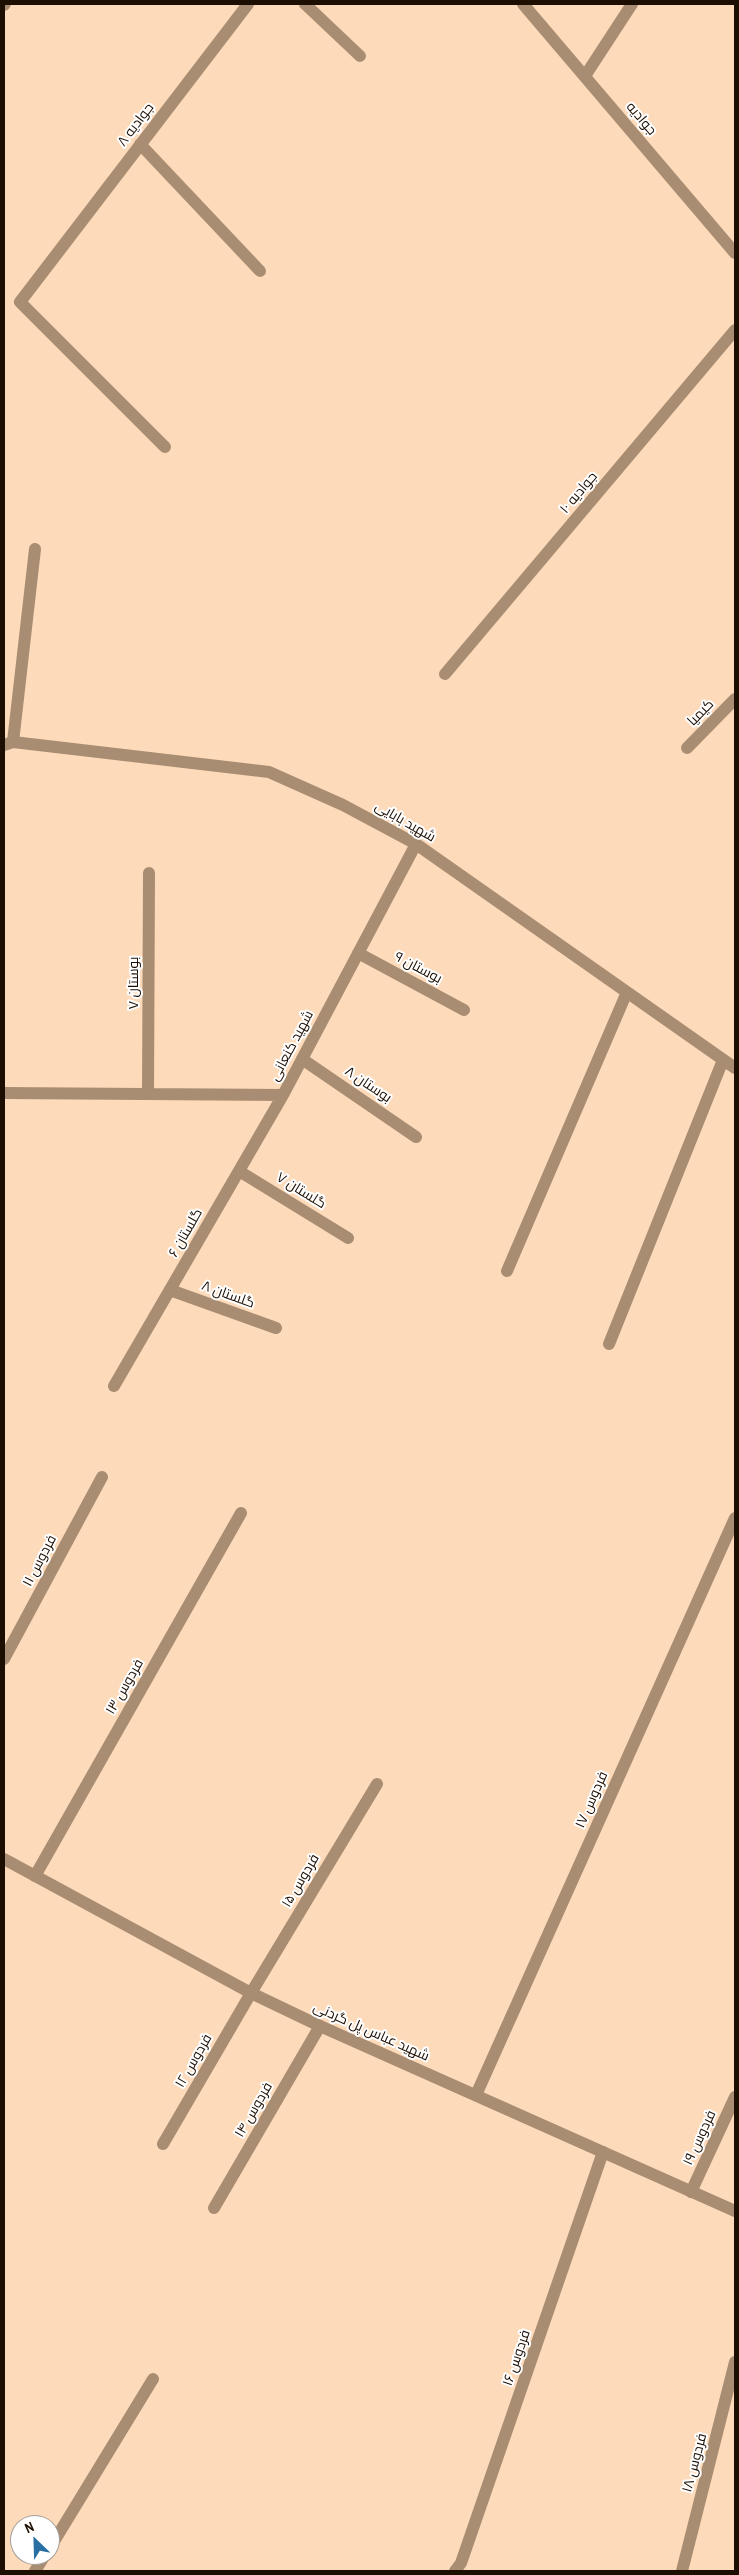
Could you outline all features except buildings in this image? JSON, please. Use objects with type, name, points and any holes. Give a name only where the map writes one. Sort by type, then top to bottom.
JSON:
[{"type":"street","name":"جوادیه ۸","points":[[165,447],[20,302],[248,4]]},
{"type":"street","points":[[305,4],[360,56]]},
{"type":"street","name":"جوادیه","points":[[523,4],[735,253]]},
{"type":"street","points":[[585,76],[632,4]]},
{"type":"street","points":[[140,144],[260,271]]},
{"type":"street","name":"جوادیه ۱۰","points":[[445,674],[735,330]]},
{"type":"street","points":[[8,744],[35,549]]},
{"type":"street","name":"کیمیا","points":[[687,748],[735,699]]},
{"type":"street","name":"شهید بابایی","points":[[8,744],[269,772],[343,805],[416,844],[735,1068]]},
{"type":"street","name":"شهید کنعانی","points":[[4,1093],[283,1095],[416,844]]},
{"type":"street","name":"بوستان ۷","points":[[148,1094],[149,873]]},
{"type":"street","name":"بوستان ۹","points":[[358,953],[464,1010]]},
{"type":"street","points":[[507,1271],[627,992]]},
{"type":"street","name":"بوستان ۸","points":[[302,1059],[416,1136]]},
{"type":"street","points":[[609,1344],[723,1060]]},
{"type":"street","name":"گلستان ۶","points":[[114,1386],[283,1095]]},
{"type":"street","name":"گلستان ۷","points":[[239,1171],[348,1238]]},
{"type":"street","name":"گلستان ۸","points":[[170,1290],[276,1328]]},
{"type":"street","name":"فردوس ۱۱","points":[[4,1659],[102,1477]]},
{"type":"street","name":"فردوس ۱۳","points":[[35,1876],[241,1513]]},
{"type":"street","name":"فردوس ۱۷","points":[[476,2095],[735,1518]]},
{"type":"street","name":"فردوس ۱۵","points":[[251,1992],[377,1784]]},
{"type":"street","name":"شهید عباس پل گردنی","points":[[4,1859],[251,1992],[320,2026],[735,2211]]},
{"type":"street","name":"فردوس ۱۲","points":[[163,2144],[251,1992]]},
{"type":"street","name":"فردوس ۱۴","points":[[214,2208],[320,2026]]},
{"type":"street","name":"فردوس ۱۹","points":[[691,2192],[735,2097]]},
{"type":"street","name":"فردوس ۱۶","points":[[455,2571],[462,2563],[604,2152]]},
{"type":"street","name":"فردوس ۱۸","points":[[682,2571],[735,2362]]},
{"type":"street","points":[[60,2532],[154,2379]]}]
